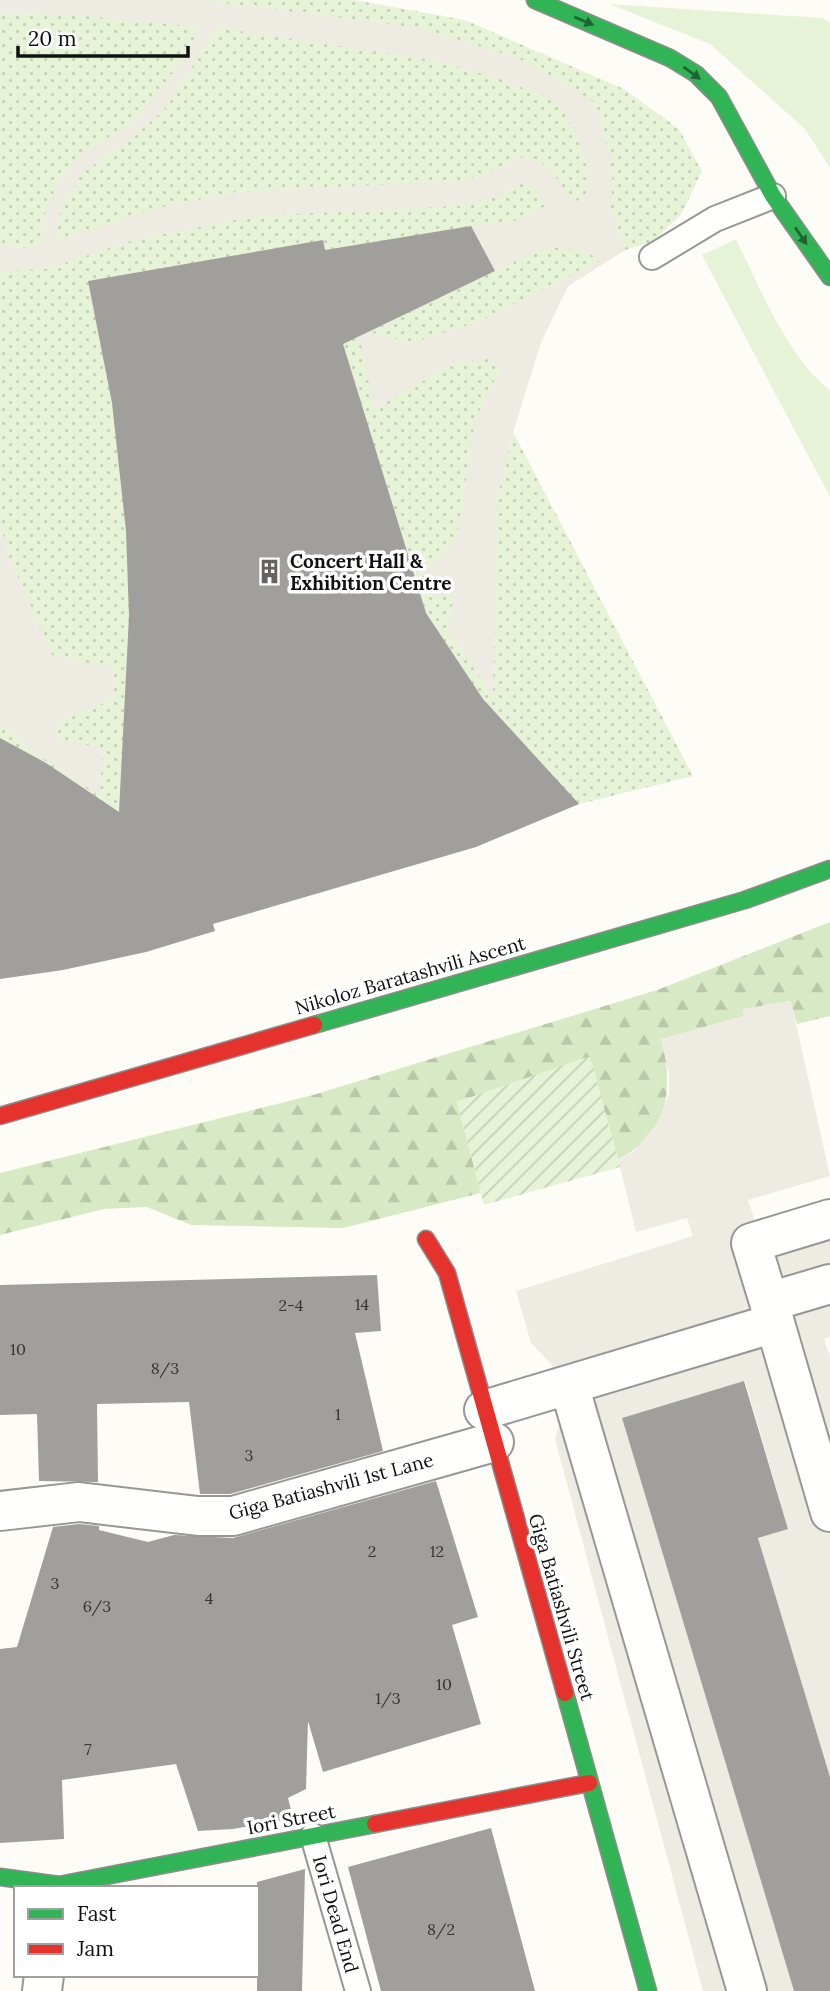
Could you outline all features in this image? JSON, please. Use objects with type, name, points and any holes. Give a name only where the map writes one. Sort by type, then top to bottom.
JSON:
[{"type":"street","points":[[535,0],[670,58],[696,74],[719,97],[773,196],[830,276]]},
{"type":"street","name":"Nikoloz Baratashvili Ascent","points":[[0,1116],[745,900],[830,869]]},
{"type":"street","points":[[830,1219],[751,1243],[830,1512]]},
{"type":"street","name":"Giga Batiashvili Street","points":[[426,1239],[447,1273],[648,1991]]},
{"type":"street","name":"Giga Batiashvili 1st Lane","points":[[0,1511],[79,1502],[198,1516],[233,1516],[489,1426],[569,1385],[772,1313],[830,1284]]},
{"type":"street","points":[[569,1385],[747,1991]]},
{"type":"street","name":"Iori Street","points":[[0,1877],[58,1886],[589,1783]]},
{"type":"lane","points":[[652,257],[715,219],[773,196]]},
{"type":"lane","name":"Iori Dead End","points":[[313,1836],[358,1991]]},
{"type":"green space","points":[[0,0],[355,0],[465,20],[624,89],[679,129],[702,171],[681,215],[651,242],[625,250],[568,286],[541,342],[513,432],[693,776],[579,804],[0,976]]},
{"type":"green space","points":[[609,4],[822,18],[830,23],[830,168],[805,129],[710,44]]},
{"type":"green space","points":[[736,239],[788,341],[815,377],[830,390],[830,497],[702,255]]},
{"type":"green space","points":[[830,922],[830,1016],[797,1024],[790,1001],[743,1009],[744,1016],[662,1039],[667,1075],[664,1108],[648,1137],[618,1159],[590,1057],[457,1102],[481,1193],[343,1228],[191,1225],[147,1207],[104,1209],[0,1235],[0,1173],[313,1095],[657,990]]},
{"type":"green space","points":[[590,1056],[620,1167],[484,1205],[457,1102]]},
{"type":"shaded area","points":[[0,0],[202,0],[420,28],[516,57],[567,84],[596,104],[610,157],[613,184],[610,207],[625,250],[568,286],[541,342],[513,432],[498,496],[493,697],[448,630],[454,592],[436,600],[426,571],[456,541],[475,419],[499,371],[489,358],[448,367],[374,409],[358,329],[412,343],[480,321],[600,261],[588,253],[559,247],[530,254],[495,271],[471,226],[518,220],[545,206],[535,188],[524,183],[491,198],[458,206],[255,216],[134,240],[46,269],[0,271],[0,244],[22,248],[41,245],[45,214],[58,182],[79,156],[134,121],[185,57],[199,27],[84,16],[0,13]],"holes":[[[218,28],[433,60],[497,78],[546,97],[565,113],[587,164],[586,193],[577,201],[568,195],[550,168],[534,159],[519,157],[483,176],[456,181],[236,192],[158,208],[55,241],[61,210],[82,173],[130,140],[164,110]]]},
{"type":"shaded area","points":[[0,520],[8,554],[52,655],[112,668],[111,700],[60,721],[56,728],[57,738],[103,749],[100,796],[28,748],[0,723]]},
{"type":"shaded area","points":[[791,1001],[830,1176],[748,1200],[755,1221],[830,1198],[830,1337],[824,1339],[830,1357],[830,1777],[758,1538],[788,1528],[745,1381],[622,1418],[794,1991],[703,1991],[555,1439],[562,1413],[552,1365],[531,1343],[516,1291],[693,1236],[687,1218],[636,1232],[618,1159],[633,1152],[655,1126],[663,1111],[669,1093],[669,1074],[661,1039],[744,1016],[743,1009]]},
{"type":"building","name":"Concert Hall & Exhibition Centre","points":[[471,226],[495,271],[343,344],[426,613],[483,699],[579,804],[476,847],[213,924],[215,931],[146,952],[63,970],[0,979],[0,738],[46,763],[119,812],[129,616],[126,531],[112,403],[88,281],[323,240],[325,250]]},
{"type":"building","points":[[377,1275],[381,1331],[355,1333],[383,1451],[230,1494],[200,1494],[189,1402],[97,1404],[98,1482],[39,1481],[37,1414],[0,1415],[0,1285]]},
{"type":"building","points":[[744,1381],[788,1529],[758,1538],[830,1777],[830,1991],[794,1991],[622,1418]]},
{"type":"building","points":[[436,1481],[478,1617],[452,1625],[481,1724],[323,1772],[308,1721],[306,1789],[288,1798],[293,1818],[233,1829],[198,1831],[176,1764],[62,1780],[64,1839],[0,1843],[0,1649],[17,1647],[53,1527],[79,1524],[99,1526],[99,1530],[148,1542],[174,1535],[233,1538]]},
{"type":"building","points":[[491,1828],[535,1991],[381,1991],[348,1867]]},
{"type":"building","points":[[305,1869],[302,1991],[257,1991],[257,1882]]},
{"type":"traffic: fast","points":[[535,0],[670,58],[696,74],[719,97],[773,196],[830,277]]},
{"type":"traffic: fast","points":[[314,1025],[745,900],[830,869]]},
{"type":"traffic: fast","points":[[565,1693],[648,1991]]},
{"type":"traffic: fast","points":[[0,1877],[59,1885],[375,1824]]},
{"type":"traffic: jam","points":[[0,1116],[314,1025]]},
{"type":"traffic: jam","points":[[426,1239],[447,1273],[565,1693]]},
{"type":"traffic: jam","points":[[375,1824],[589,1783]]},
{"type":"place","name":"Concert Hall & Exhibition Centre","points":[[270,572]]}]
